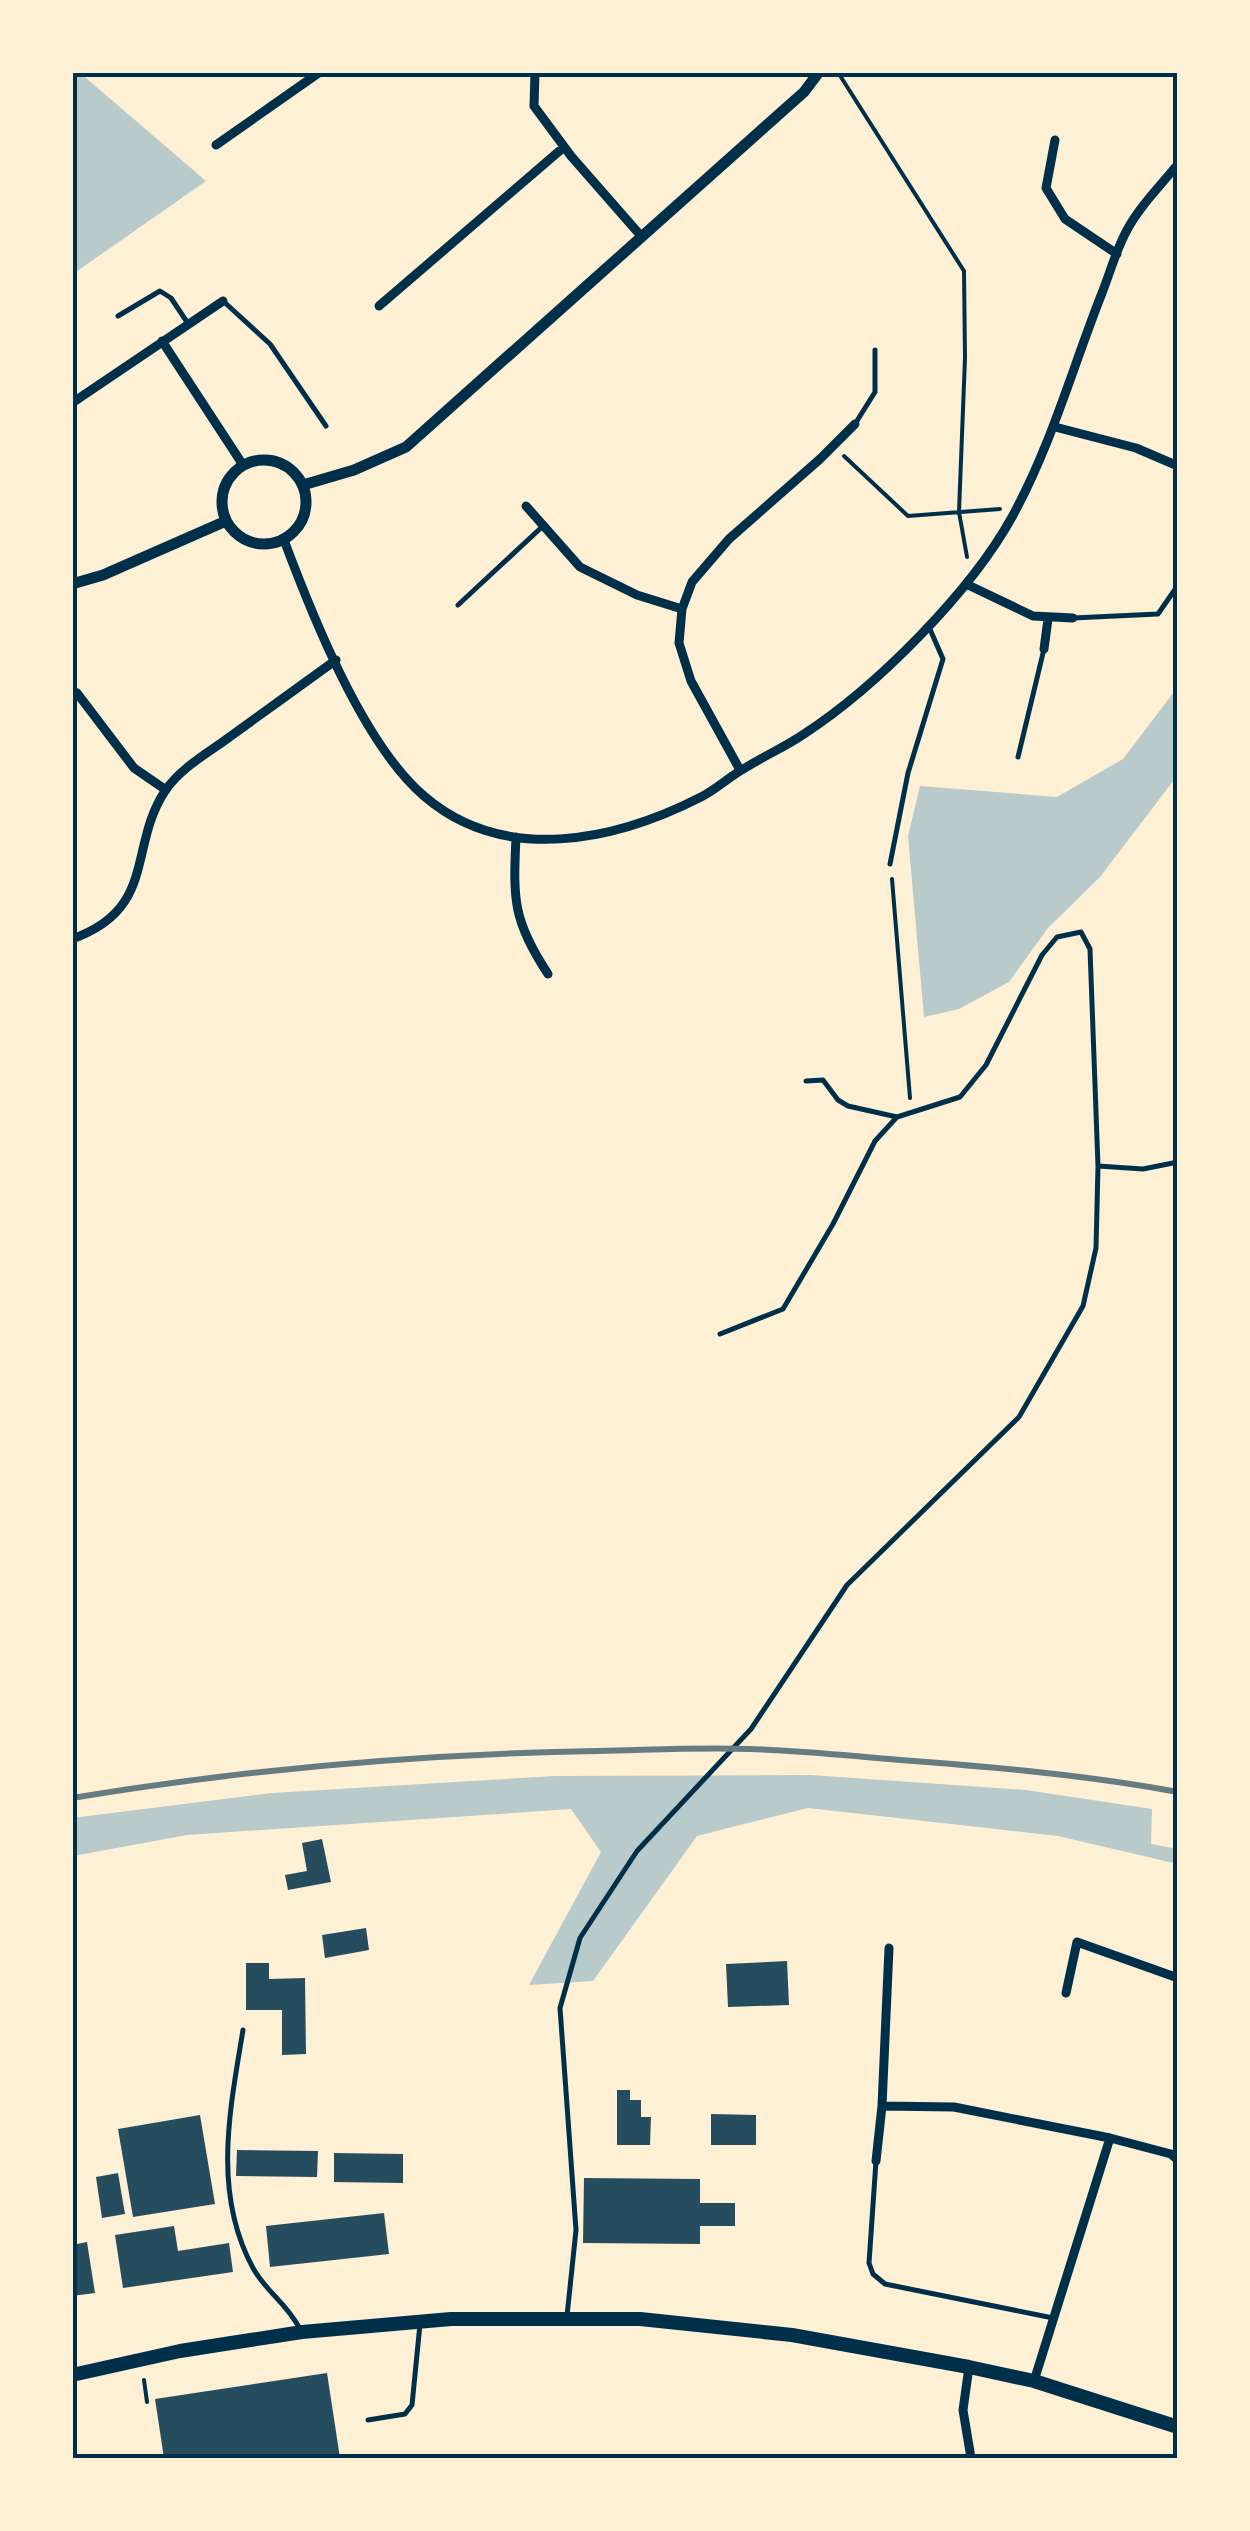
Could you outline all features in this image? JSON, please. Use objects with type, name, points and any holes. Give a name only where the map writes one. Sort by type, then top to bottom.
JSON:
[{"type":"main road","points":[[72,2374],[180,2351],[302,2332],[420,2321],[640,2319],[792,2335],[1034,2380],[1178,2427]]},
{"type":"street","points":[[216,145],[320,72]]},
{"type":"street","points":[[535,72],[534,106],[641,236]]},
{"type":"street","points":[[303,485],[354,470],[406,447],[804,92],[819,72]]},
{"type":"street","points":[[1055,140],[1046,188],[1065,219],[1118,254]]},
{"type":"street","points":[[379,306],[564,147]]},
{"type":"street","points":[[284,540],[308,603],[336,660],[394,765],[425,797],[473,826],[516,837],[570,840],[644,822],[704,796],[740,770],[805,734],[884,670],[968,580],[1016,507],[1054,427],[1127,228],[1178,164]]},
{"type":"street","points":[[72,403],[223,301]]},
{"type":"street","points":[[162,342],[243,466]]},
{"type":"street","points":[[740,770],[690,681],[680,643],[682,609],[692,582],[728,540],[855,424]]},
{"type":"street","points":[[1054,427],[1136,448],[1178,466]]},
{"type":"street","points":[[256,460],[284,464],[303,485],[306,510],[302,522],[284,540],[271,544],[245,540],[226,521],[222,496],[233,474],[243,466],[256,460]]},
{"type":"street","points":[[526,506],[580,568],[637,595],[682,609]]},
{"type":"street","points":[[72,584],[103,575],[226,521]]},
{"type":"street","points":[[968,580],[1033,616],[1073,618]]},
{"type":"street","points":[[1044,649],[1048,619]]},
{"type":"street","points":[[72,939],[104,924],[127,898],[139,874],[148,828],[166,790],[190,766],[336,660]]},
{"type":"street","points":[[72,696],[77,693],[134,768],[166,790]]},
{"type":"street","points":[[516,837],[513,892],[518,918],[526,941],[548,974]]},
{"type":"street","points":[[1066,1992],[1077,1942],[1178,1978]]},
{"type":"street","points":[[876,2161],[890,1948]]},
{"type":"street","points":[[882,2106],[954,2108],[1175,2154]]},
{"type":"street","points":[[1034,2380],[1110,2138]]},
{"type":"street","points":[[969,2367],[963,2410],[971,2458]]},
{"type":"lane","points":[[118,316],[160,292],[171,298],[189,325]]},
{"type":"lane","points":[[223,301],[250,330],[270,344],[326,426]]},
{"type":"lane","points":[[855,424],[875,392],[875,350]]},
{"type":"lane","points":[[458,606],[544,526]]},
{"type":"lane","points":[[1073,618],[1158,614],[1176,588]]},
{"type":"lane","points":[[890,864],[908,772],[942,659],[928,624]]},
{"type":"lane","points":[[1018,756],[1044,649]]},
{"type":"lane","points":[[566,2319],[576,2230],[560,2008],[580,1938],[637,1852],[751,1729],[846,1586],[1019,1418],[1083,1306],[1096,1248],[1098,1166],[1090,948],[1081,932],[1057,938],[1042,955],[986,1065],[960,1096],[897,1116],[848,1106],[838,1100],[823,1080],[806,1081]]},
{"type":"lane","points":[[720,1334],[784,1309],[875,1141],[897,1116]]},
{"type":"lane","points":[[1098,1166],[1144,1169],[1178,1162]]},
{"type":"lane","points":[[243,2030],[228,2121],[230,2205],[252,2267],[290,2309],[302,2332]]},
{"type":"lane","points":[[876,2161],[870,2263],[873,2274],[885,2284],[1053,2318]]},
{"type":"lane","points":[[368,2420],[405,2414],[412,2405],[420,2321]]},
{"type":"path","points":[[840,74],[964,271],[959,512],[968,580]]},
{"type":"path","points":[[833,446],[908,516],[1016,507]]},
{"type":"path","points":[[890,864],[910,1112]]},
{"type":"path","points":[[144,2380],[147,2402]]},
{"type":"shaded area","points":[[79,72],[206,181],[73,274],[72,73]]},
{"type":"shaded area","points":[[1177,688],[1177,776],[1100,877],[1048,928],[1009,982],[959,1009],[924,1017],[908,836],[920,786],[1057,797],[1123,759]]},
{"type":"shaded area","points":[[811,1775],[1026,1790],[1152,1809],[1151,1844],[1177,1849],[1178,1864],[1058,1836],[808,1808],[697,1836],[593,1981],[529,1985],[601,1852],[571,1809],[187,1835],[73,1856],[72,1818],[272,1793],[555,1776]]},
{"type":"building","points":[[322,1839],[331,1882],[288,1890],[285,1875],[307,1871],[302,1843]]},
{"type":"building","points":[[366,1928],[369,1950],[325,1958],[322,1935]]},
{"type":"building","points":[[787,1961],[789,2005],[728,2007],[726,1964]]},
{"type":"building","points":[[246,1963],[269,1963],[269,1979],[305,1978],[306,2054],[282,2055],[282,2010],[246,2010]]},
{"type":"building","points":[[617,2090],[630,2090],[630,2100],[641,2100],[641,2117],[651,2117],[650,2145],[617,2145]]},
{"type":"building","points":[[711,2114],[756,2115],[756,2145],[711,2145]]},
{"type":"building","points":[[200,2115],[215,2204],[133,2217],[118,2129]]},
{"type":"building","points":[[237,2150],[318,2151],[317,2177],[236,2176]]},
{"type":"building","points":[[334,2153],[403,2154],[403,2183],[334,2182]]},
{"type":"building","points":[[118,2173],[125,2214],[102,2218],[96,2177]]},
{"type":"building","points":[[584,2178],[700,2179],[700,2203],[735,2203],[735,2226],[700,2226],[700,2244],[583,2243]]},
{"type":"building","points":[[384,2213],[389,2254],[270,2267],[266,2226]]},
{"type":"building","points":[[174,2226],[178,2251],[229,2243],[233,2272],[123,2288],[115,2235]]},
{"type":"building","points":[[87,2242],[95,2293],[72,2296],[72,2245]]},
{"type":"building","points":[[327,2373],[340,2458],[164,2458],[155,2399]]},
{"type":"railway","points":[[72,1798],[269,1771],[400,1760],[711,1748],[1005,1769],[1178,1792]]}]
